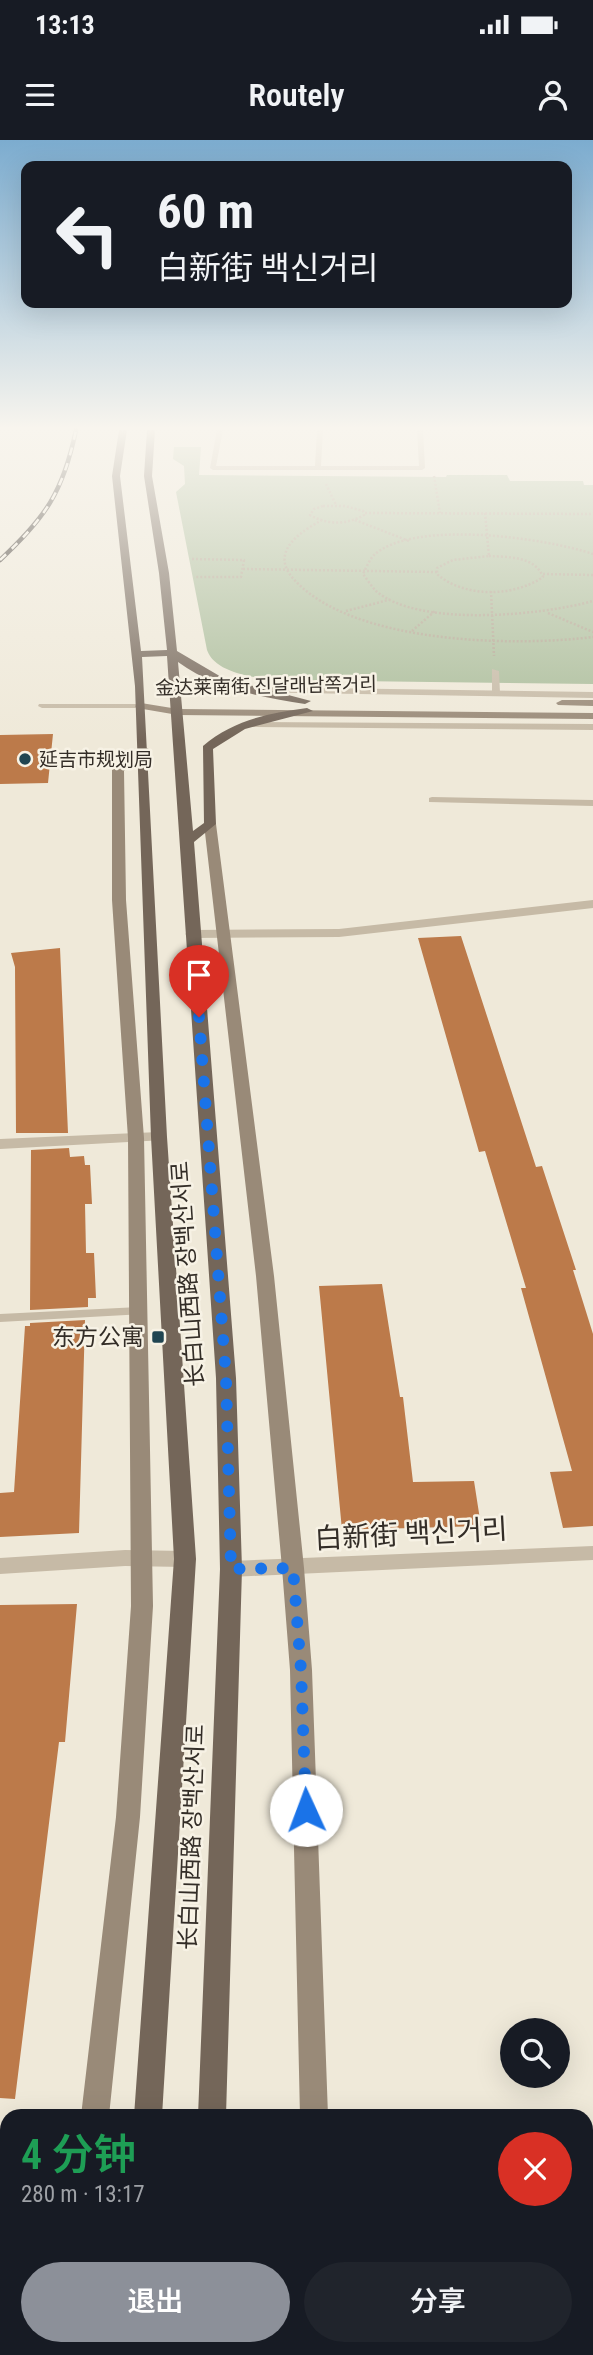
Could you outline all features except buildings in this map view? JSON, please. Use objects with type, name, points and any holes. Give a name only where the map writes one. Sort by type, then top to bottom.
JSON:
[{"type":"main road","name":"长白山西路 장백산서로","points":[[123,533],[141,706],[159,1137],[185,1559],[148,2109]]},
{"type":"main road","name":"长白山西路 장백산서로","points":[[156,533],[173,653],[226,1378],[231,1569],[212,2109]]},
{"type":"main road","points":[[137,654],[173,653],[204,676],[306,706]]},
{"type":"main road","points":[[187,842],[210,824],[207,748],[216,739],[251,724],[306,706]]},
{"type":"street","name":"金达莱南街 진달래남쪽거리","points":[[245,690],[593,695]]},
{"type":"street","name":"金达莱南街 진달래남쪽거리","points":[[141,706],[593,703]]},
{"type":"street","name":"金达莱南街 진달래남쪽거리","points":[[306,706],[593,716]]},
{"type":"street","name":"金达莱南街 진달래남쪽거리","points":[[251,724],[593,727]]},
{"type":"street","name":"长白山西路 장백산서로","points":[[96,2109],[128,1817],[142,1606],[136,1138],[119,900],[118,770],[143,749]]},
{"type":"street","points":[[210,824],[226,934],[265,1276],[293,1568],[302,1683],[314,2109]]},
{"type":"street","points":[[192,934],[339,933],[593,904]]},
{"type":"street","points":[[0,1144],[159,1137]]},
{"type":"street","name":"白新街 백신거리","points":[[231,1569],[593,1553]]},
{"type":"street","points":[[0,1566],[143,1558],[185,1559]]},
{"type":"lane","points":[[495,671],[496,693]]},
{"type":"lane","points":[[43,706],[141,706]]},
{"type":"lane","points":[[432,800],[593,803]]},
{"type":"lane","points":[[0,1318],[139,1311]]},
{"type":"path","points":[[300,533],[288,544],[284,553],[286,569],[297,585],[308,594],[344,612],[412,631],[494,642],[537,643],[593,634]]},
{"type":"path","points":[[390,533],[410,541]]},
{"type":"path","points":[[487,534],[489,556]]},
{"type":"path","points":[[593,554],[549,540],[487,534],[452,535],[410,541],[377,553],[366,563],[363,571],[368,583],[393,599],[435,610],[492,616],[547,612],[593,601]]},
{"type":"path","points":[[437,572],[440,566],[453,560],[489,556],[526,562],[537,566],[543,574]]},
{"type":"path","points":[[192,559],[244,560],[241,578],[194,577]]},
{"type":"path","points":[[243,569],[437,572]]},
{"type":"path","points":[[437,572],[441,579],[456,586],[491,590],[528,586],[538,582],[543,574]]},
{"type":"path","points":[[543,574],[593,575]]},
{"type":"path","points":[[491,590],[495,671]]},
{"type":"path","points":[[344,612],[393,599]]},
{"type":"path","points":[[412,631],[435,610]]},
{"type":"path","points":[[547,612],[593,634]]},
{"type":"green space","points":[[184,533],[593,533],[593,684],[274,680],[226,669],[211,658],[207,650]]},
{"type":"railway","points":[[0,560],[26,533]]},
{"type":"place","name":"延吉市规划局","points":[[25,759]]},
{"type":"place","name":"东方公寓","points":[[158,1337]]},
{"type":"route","points":[[199,1017],[226,1378],[231,1569],[293,1568],[301,1670],[306,1810]]}]
